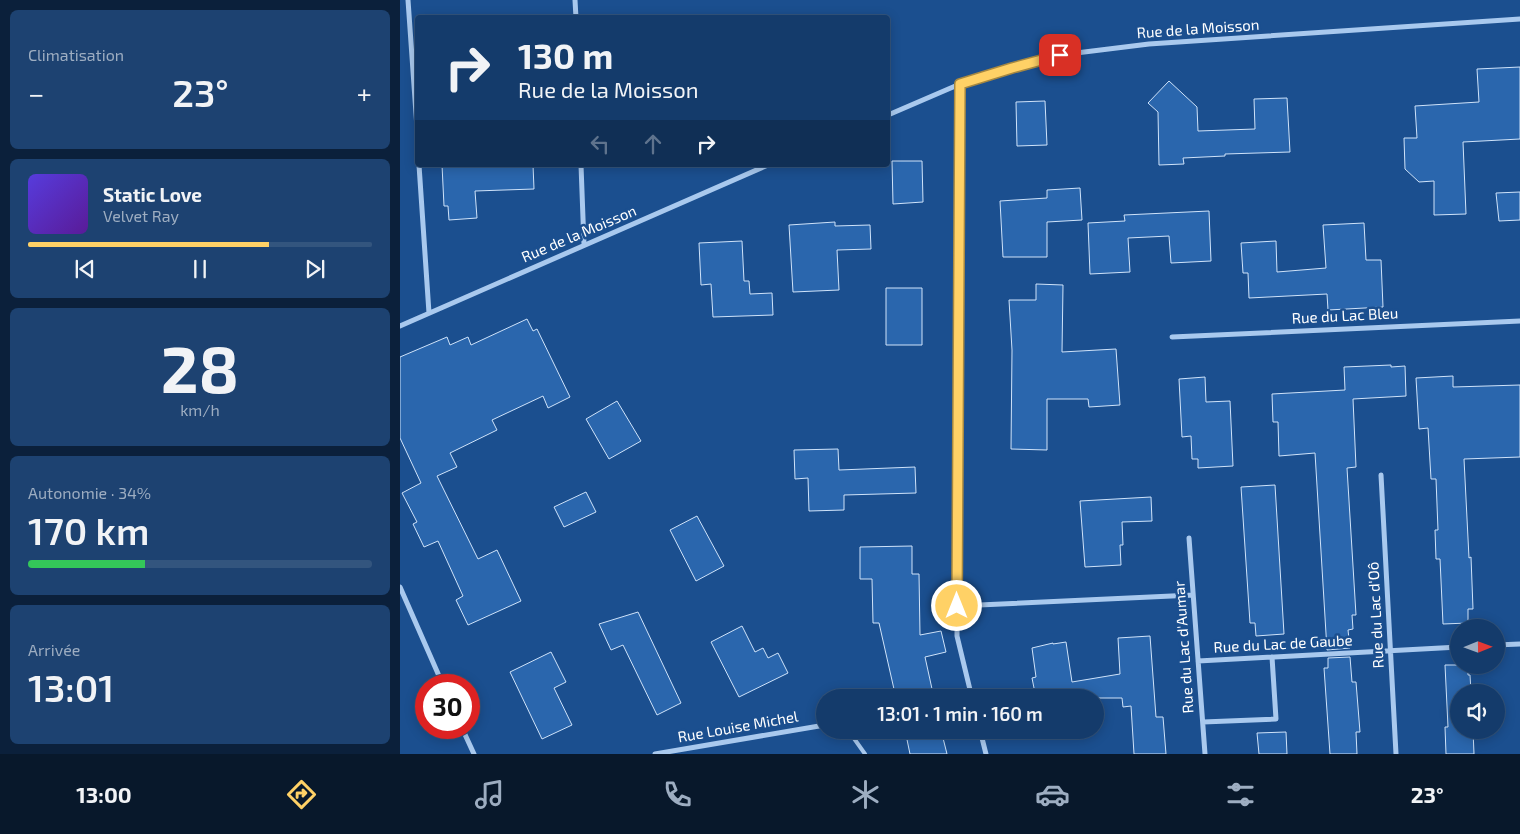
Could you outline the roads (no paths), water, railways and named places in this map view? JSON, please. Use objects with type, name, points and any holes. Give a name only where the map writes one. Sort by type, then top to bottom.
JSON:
[{"type":"street","points":[[408,0],[415,99]]},
{"type":"street","points":[[575,0],[576,15]]},
{"type":"street","name":"Rue de la Moisson","points":[[890,114],[960,84],[1060,55],[1149,44],[1520,19]]},
{"type":"street","points":[[960,84],[957,636],[970,689]]},
{"type":"street","points":[[419,167],[429,313]]},
{"type":"street","points":[[581,167],[584,245]]},
{"type":"street","name":"Rue de la Moisson","points":[[400,326],[763,167]]},
{"type":"street","name":"Rue du Lac Bleu","points":[[1172,337],[1520,321]]},
{"type":"street","name":"Rue du Lac d'Oô","points":[[1381,475],[1396,754]]},
{"type":"street","name":"Rue du Lac d'Aumar","points":[[1189,538],[1205,754]]},
{"type":"street","points":[[400,587],[438,674]]},
{"type":"street","points":[[957,606],[1193,594]]},
{"type":"street","points":[[1505,645],[1520,644]]},
{"type":"street","name":"Rue du Lac de Gaube","points":[[1198,661],[1450,648]]},
{"type":"street","points":[[1203,722],[1276,719],[1272,657]]},
{"type":"street","name":"Rue Louise Michel","points":[[654,754],[816,727]]},
{"type":"street","points":[[467,739],[474,754]]},
{"type":"street","points":[[982,739],[986,754]]},
{"type":"lane","points":[[854,739],[865,754]]}]
